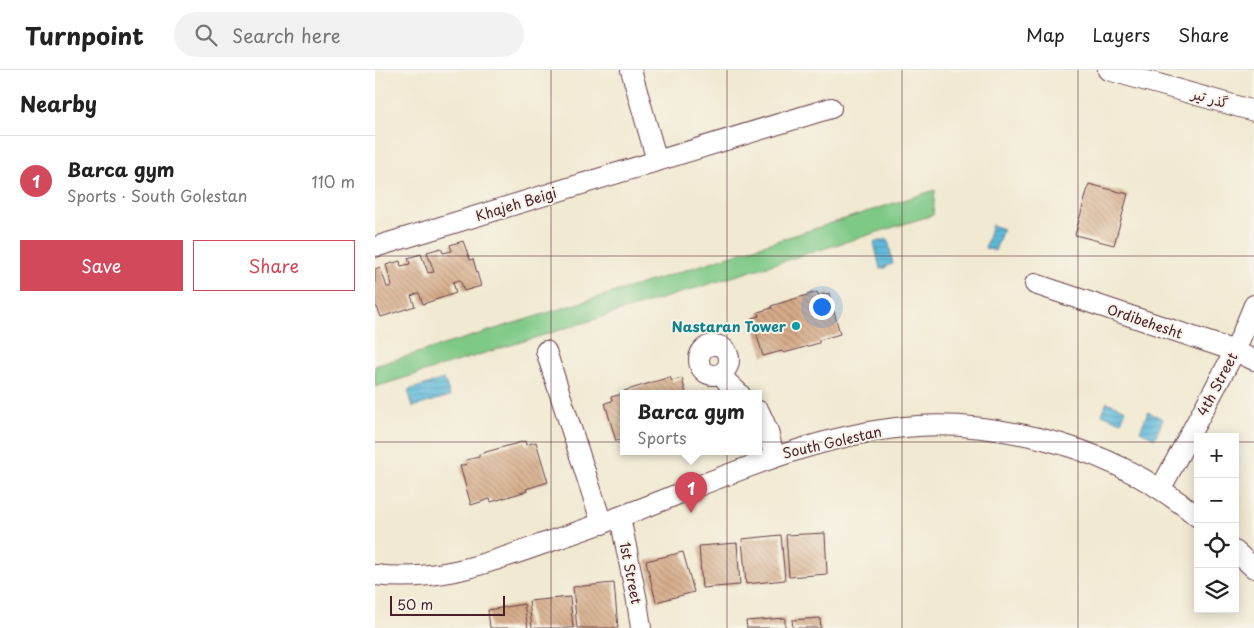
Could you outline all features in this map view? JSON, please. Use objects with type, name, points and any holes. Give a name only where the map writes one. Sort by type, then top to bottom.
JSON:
[{"type":"street","points":[[631,70],[657,161]]},
{"type":"street","name":"گذر تیر","points":[[1108,70],[1254,111]]},
{"type":"street","name":"Khajeh Beigi","points":[[375,247],[831,108]]},
{"type":"street","name":"Ordibehesht","points":[[1035,284],[1235,351],[1254,360]]},
{"type":"street","name":"4th Street","points":[[1161,488],[1235,351],[1254,304]]},
{"type":"street","name":"1st Street","points":[[546,351],[611,521],[637,602],[641,628]]},
{"type":"street","points":[[722,373],[727,382],[736,390]]},
{"type":"street","points":[[762,418],[768,431],[774,456]]},
{"type":"street","name":"South Golestan","points":[[375,575],[392,577],[433,575],[473,568],[611,521],[774,456],[846,436],[919,426],[985,427],[1053,442],[1090,453],[1122,467],[1161,488],[1194,514]]},
{"type":"street","points":[[1239,555],[1254,568]]},
{"type":"green space","points":[[935,190],[933,215],[375,387],[375,366],[667,276]]},
{"type":"water","points":[[992,225],[1003,229],[995,251],[985,248]]},
{"type":"water","points":[[888,239],[893,264],[880,269],[874,242]]},
{"type":"water","points":[[444,379],[450,396],[413,407],[408,390]]},
{"type":"water","points":[[1107,402],[1126,410],[1121,422],[1102,414]]},
{"type":"water","points":[[1148,412],[1163,419],[1155,438],[1140,431]]},
{"type":"building","points":[[1089,184],[1128,194],[1114,245],[1075,235]]},
{"type":"building","points":[[463,241],[470,260],[473,259],[481,286],[464,291],[460,280],[453,282],[456,293],[423,304],[419,293],[411,296],[415,306],[381,317],[377,307],[375,308],[375,269],[380,267],[387,287],[389,287],[392,285],[386,265],[400,261],[401,266],[410,264],[408,258],[421,254],[428,273],[434,272],[427,252],[441,248],[443,253],[452,251],[450,245]]},
{"type":"building","name":"Nastaran Tower","points":[[817,292],[819,296],[829,293],[840,334],[819,340],[819,343],[784,353],[782,351],[763,356],[752,318],[759,316],[758,312],[772,308],[771,306]]},
{"type":"building","points":[[670,377],[672,381],[682,378],[685,390],[627,390]]},
{"type":"building","points":[[620,395],[620,440],[616,441],[605,403],[612,401],[611,397]]},
{"type":"building","points":[[525,441],[526,445],[536,442],[548,482],[526,489],[527,491],[491,502],[490,499],[471,505],[460,466],[467,464],[466,460],[479,457],[479,454]]},
{"type":"building","points":[[825,533],[827,574],[789,577],[786,535]]},
{"type":"building","points":[[781,535],[785,580],[746,584],[742,539]]},
{"type":"building","points":[[737,543],[740,585],[702,588],[699,546]]},
{"type":"building","points":[[683,552],[694,592],[656,602],[646,561]]},
{"type":"building","points":[[614,583],[618,628],[577,628],[573,587]]},
{"type":"building","points":[[570,597],[573,628],[532,628],[529,601]]},
{"type":"building","points":[[524,604],[528,628],[490,628],[488,610]]},
{"type":"building","points":[[785,618],[785,628],[747,628],[746,621]]},
{"type":"building","points":[[820,618],[821,628],[793,628],[792,620]]},
{"type":"place","name":"Nastaran Tower","points":[[796,326]]},
{"type":"place","name":"Barca gym","points":[[691,513]]}]
